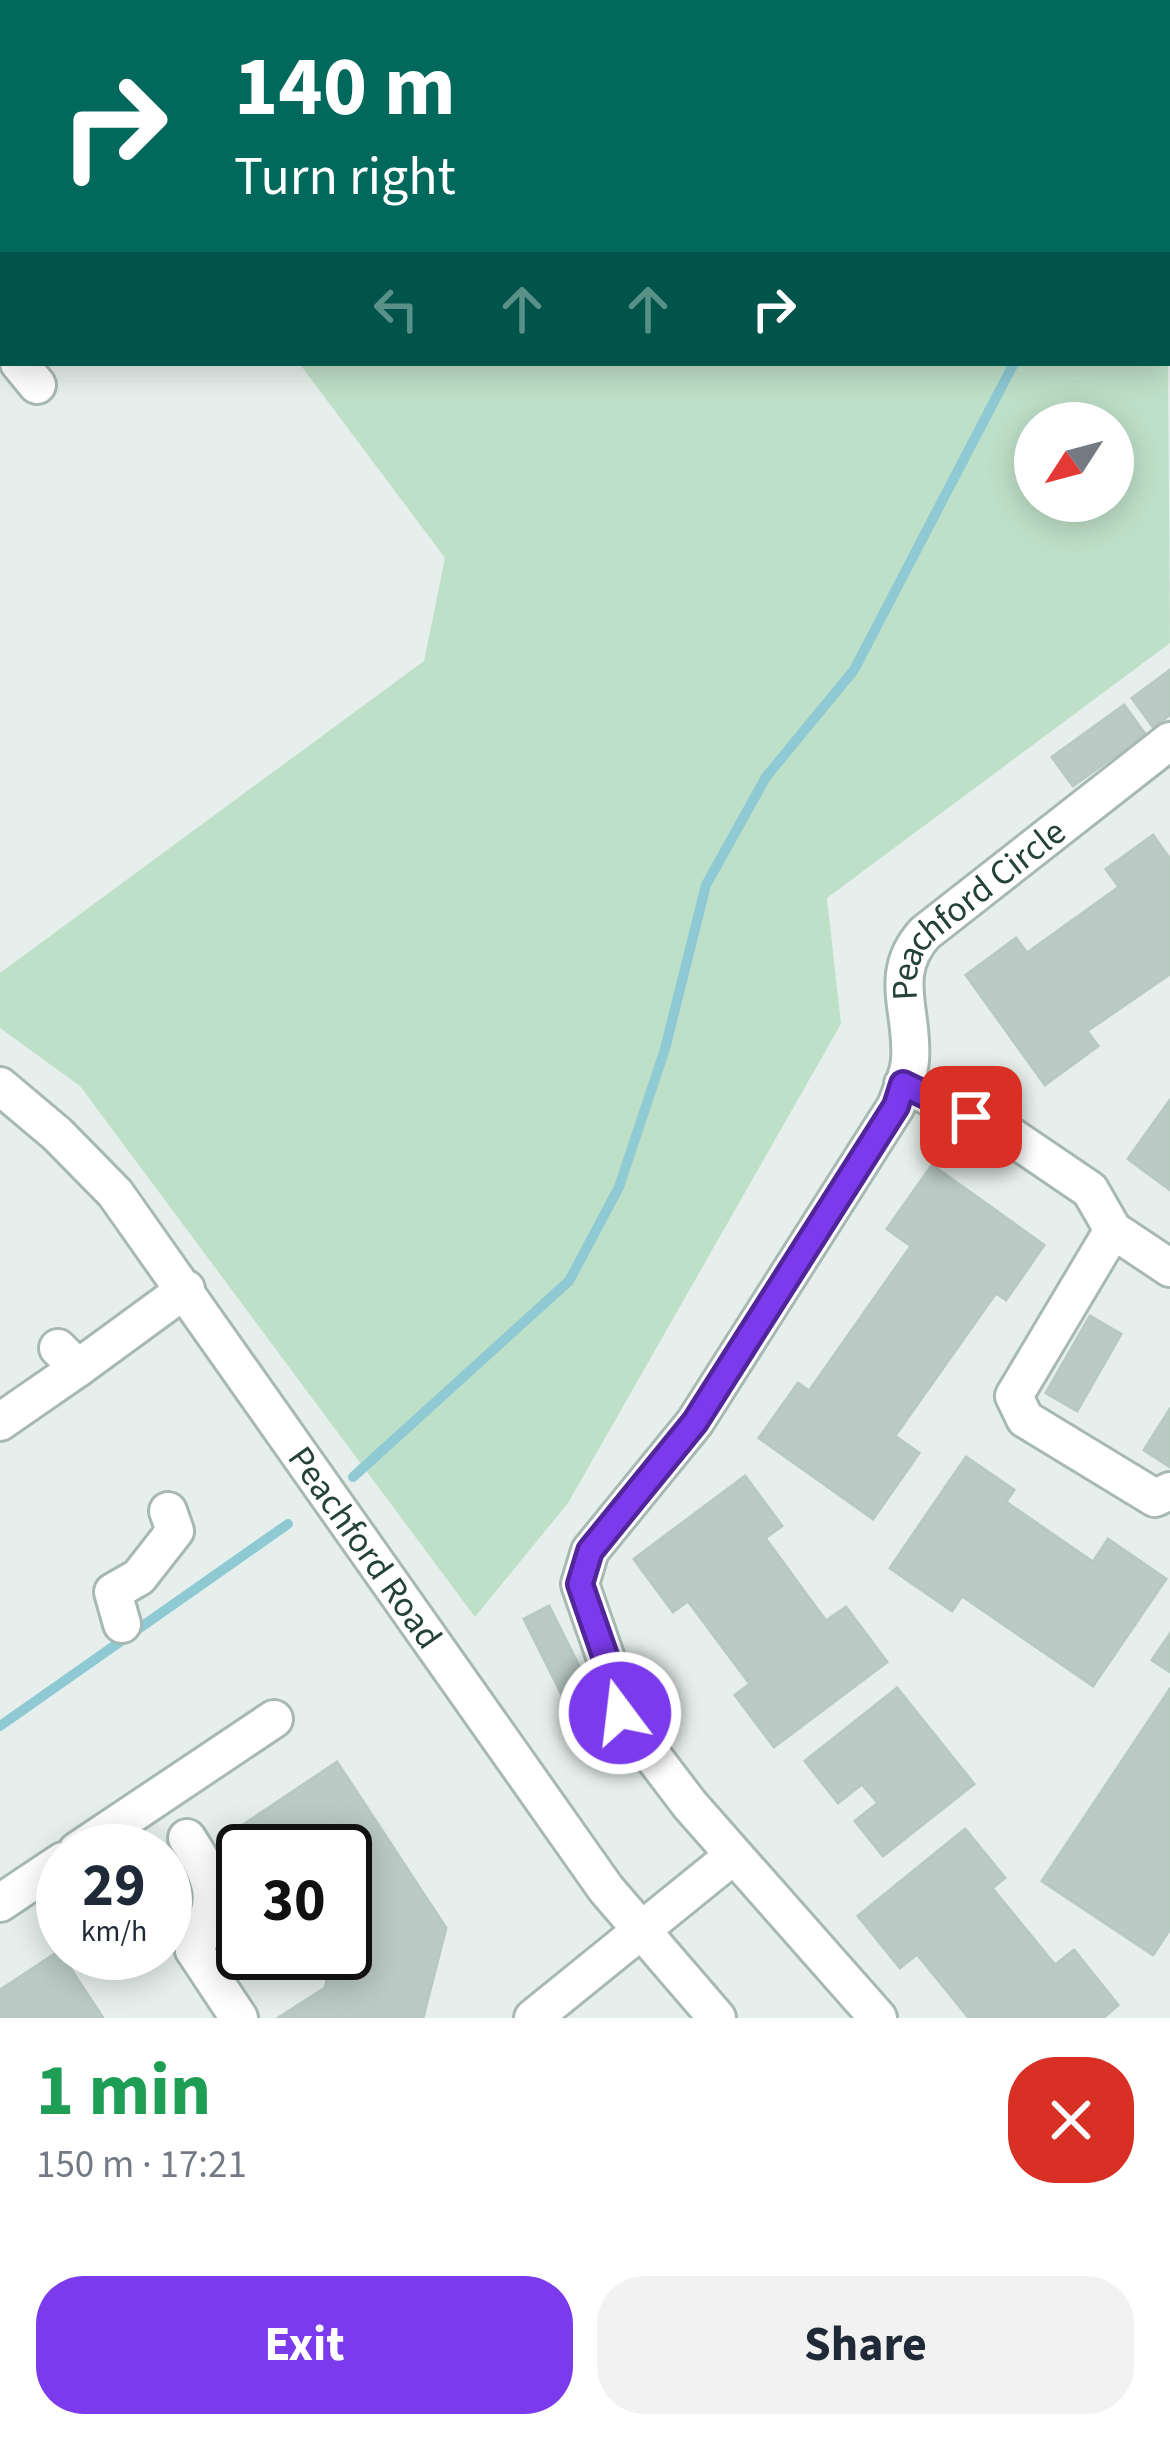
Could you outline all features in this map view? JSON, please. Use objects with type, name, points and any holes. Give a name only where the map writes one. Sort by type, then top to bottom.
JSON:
[{"type":"street","name":"Peachford Circle","points":[[878,2018],[656,1764],[620,1713],[580,1584],[590,1551],[695,1422],[896,1106],[910,1062],[904,994],[907,952],[1170,741]]},
{"type":"street","points":[[903,1084],[1006,1133],[1090,1190],[1113,1231],[1170,1268]]},
{"type":"street","name":"Peachford Road","points":[[0,1086],[58,1135],[115,1193],[425,1637],[638,1930],[717,2018]]},
{"type":"street","points":[[1113,1231],[1014,1396],[1025,1419],[1155,1498],[1170,1491]]},
{"type":"street","points":[[0,1422],[68,1358],[186,1289]]},
{"type":"street","points":[[122,1624],[113,1592],[139,1576],[175,1531],[168,1511]]},
{"type":"street","points":[[118,1824],[274,1720]]},
{"type":"street","points":[[192,1845],[206,1866],[213,1891],[211,1919],[192,1938]]},
{"type":"street","points":[[533,2018],[734,1856]]},
{"type":"street","points":[[0,1903],[36,1879]]},
{"type":"street","points":[[192,1964],[239,2018]]},
{"type":"green space","points":[[301,366],[1168,366],[1170,643],[827,898],[841,1024],[568,1503],[475,1617],[80,1086],[0,1028],[0,973],[424,661],[445,558]]},
{"type":"building","points":[[1170,670],[1170,715],[1153,727],[1132,698]]},
{"type":"building","points":[[1124,705],[1145,734],[1073,786],[1052,757]]},
{"type":"building","points":[[1153,835],[1170,859],[1170,974],[1087,1031],[1098,1046],[1045,1085],[966,975],[1016,938],[1027,953],[1119,887],[1106,869]]},
{"type":"building","points":[[1170,1100],[1170,1190],[1128,1159]]},
{"type":"building","points":[[932,1165],[1044,1245],[1006,1300],[996,1293],[895,1436],[919,1453],[873,1519],[759,1438],[798,1383],[809,1391],[911,1246],[887,1229]]},
{"type":"building","points":[[1090,1316],[1121,1334],[1077,1411],[1046,1393]]},
{"type":"building","points":[[1170,1409],[1170,1467],[1144,1450]]},
{"type":"building","points":[[966,1457],[1014,1490],[1006,1502],[1093,1562],[1108,1539],[1166,1579],[1093,1686],[962,1596],[952,1611],[890,1568]]},
{"type":"building","points":[[745,1476],[782,1526],[765,1538],[826,1621],[846,1607],[887,1662],[774,1747],[735,1695],[750,1684],[688,1601],[673,1612],[634,1559]]},
{"type":"building","points":[[549,1606],[587,1682],[562,1695],[524,1619]]},
{"type":"building","points":[[1170,1634],[1170,1672],[1152,1660]]},
{"type":"building","points":[[897,1688],[974,1784],[883,1856],[855,1821],[878,1803],[862,1784],[838,1803],[805,1761]]},
{"type":"building","points":[[1170,1689],[1170,1929],[1153,1955],[1042,1881]]},
{"type":"building","points":[[337,1762],[446,1928],[423,2018],[278,2018],[325,1988],[327,1980],[372,1980],[372,1824],[244,1824]]},
{"type":"building","points":[[965,1829],[1005,1878],[992,1888],[1055,1965],[1074,1950],[1118,2005],[1103,2018],[969,2018],[917,1954],[900,1968],[858,1916]]},
{"type":"building","points":[[36,1966],[36,1980],[78,1980],[103,2018],[0,2018],[0,1990]]},
{"type":"waterway","points":[[353,1477],[569,1281],[619,1187],[665,1049],[706,885],[766,777],[854,670],[1012,366]]},
{"type":"waterway","points":[[0,1726],[288,1524]]},
{"type":"route","points":[[620,1713],[580,1584],[590,1551],[695,1422],[896,1106],[903,1084],[971,1117]]}]
